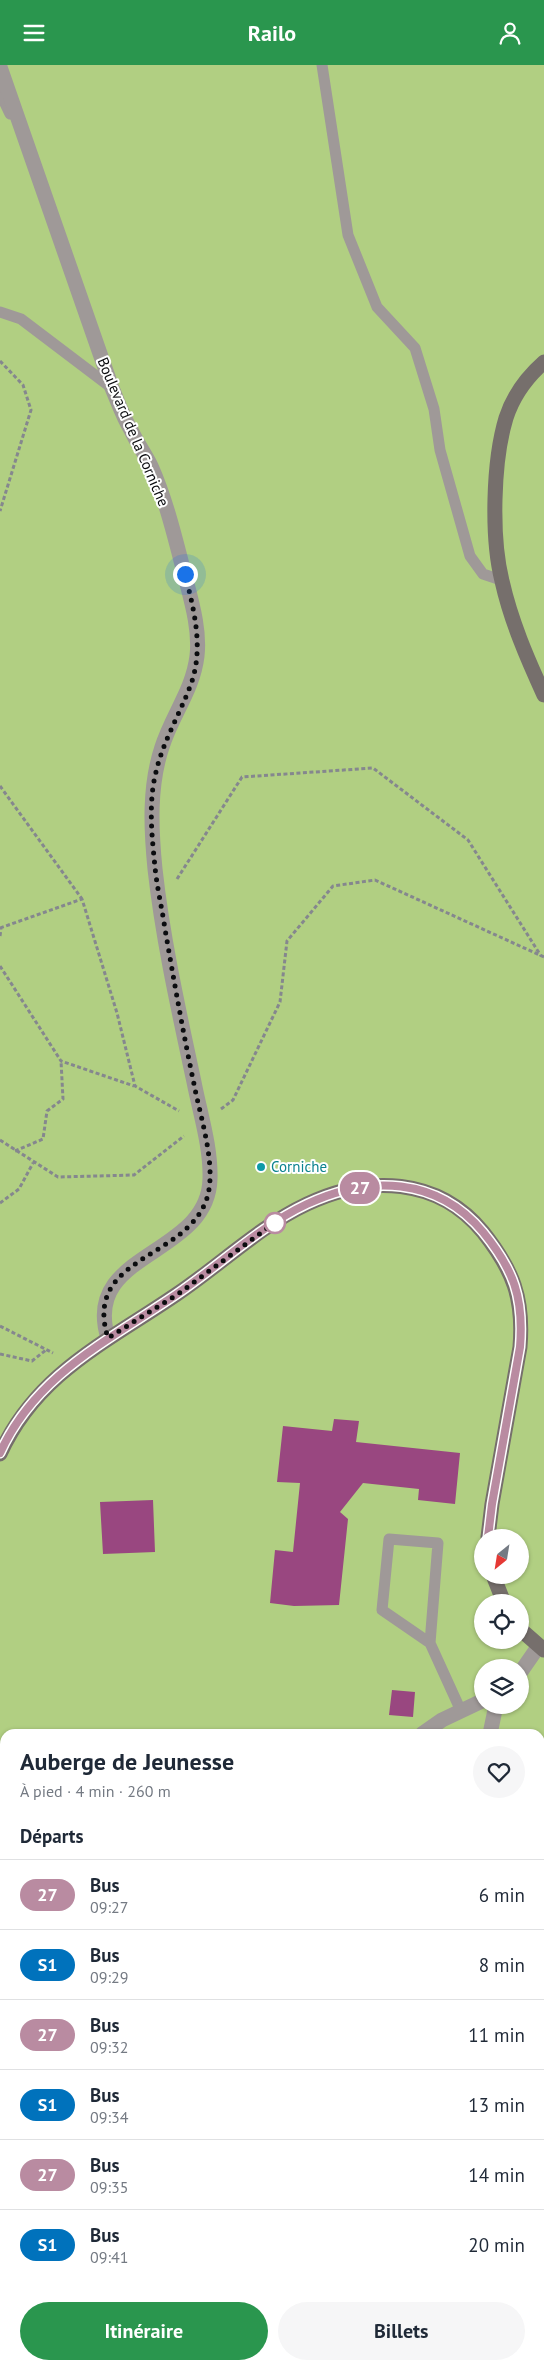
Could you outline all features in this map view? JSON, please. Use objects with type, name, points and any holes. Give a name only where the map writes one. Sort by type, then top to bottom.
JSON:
[{"type":"main road","points":[[544,362],[533,372],[519,390],[506,417],[500,444],[496,510],[497,554],[501,580],[512,618],[544,695]]},
{"type":"main road","points":[[0,1453],[22,1412],[45,1388],[73,1364],[108,1338],[178,1294],[277,1221],[307,1204],[340,1192],[396,1184],[424,1190],[450,1204],[475,1223],[494,1247],[518,1293],[522,1321],[515,1380],[489,1529]]},
{"type":"main road","points":[[529,1638],[541,1649]]},
{"type":"street","name":"Boulevard de la Corniche","points":[[0,67],[112,388],[130,429],[152,468],[172,525],[193,607],[198,653],[192,682],[163,745],[155,775],[152,814],[155,870],[176,996],[202,1123],[210,1179],[207,1199],[197,1217],[176,1236],[133,1264],[121,1274],[110,1289],[103,1305],[103,1324],[108,1338]]},
{"type":"street","points":[[529,1663],[541,1649]]},
{"type":"street","points":[[429,1729],[442,1720],[474,1705]]},
{"type":"street","points":[[491,1729],[494,1714]]},
{"type":"lane","points":[[322,65],[348,235],[377,307],[415,349],[434,409],[440,450],[470,556],[482,574],[501,580]]},
{"type":"lane","points":[[0,93],[36,167]]},
{"type":"lane","points":[[0,312],[20,319],[112,388]]},
{"type":"lane","points":[[430,1643],[382,1610],[388,1539],[438,1543],[430,1643],[461,1711]]},
{"type":"path","points":[[0,361],[23,385],[32,410],[0,511]]},
{"type":"path","points":[[161,905],[242,777],[373,768],[468,840],[543,957]]},
{"type":"path","points":[[0,786],[82,899],[117,1013],[135,1086]]},
{"type":"path","points":[[0,1140],[33,1163],[58,1177],[134,1175],[233,1100],[280,1002],[287,941],[333,886],[375,880],[543,957]]},
{"type":"path","points":[[0,936],[0,929],[82,899]]},
{"type":"path","points":[[0,966],[61,1061],[63,1099],[47,1111],[43,1139],[15,1151]]},
{"type":"path","points":[[61,1061],[135,1086],[202,1123]]},
{"type":"path","points":[[0,1203],[19,1189],[33,1163]]},
{"type":"path","points":[[0,1326],[73,1364]]},
{"type":"path","points":[[0,1354],[32,1361],[46,1350]]},
{"type":"green space","points":[[0,65],[544,65],[544,1729],[0,1729]]},
{"type":"building","points":[[334,1419],[359,1421],[356,1442],[460,1453],[455,1504],[418,1500],[419,1489],[363,1483],[340,1512],[348,1519],[339,1605],[294,1606],[270,1603],[275,1550],[293,1552],[300,1483],[277,1482],[283,1426],[332,1431]]},
{"type":"building","points":[[153,1500],[155,1552],[103,1554],[100,1502]]},
{"type":"building","points":[[392,1690],[415,1692],[413,1717],[389,1715]]},
{"type":"bus line","name":"27","points":[[0,1453],[22,1412],[68,1367],[108,1338],[178,1294],[277,1221],[307,1204],[340,1192],[396,1184],[424,1190],[450,1204],[475,1223],[494,1247],[518,1293],[522,1321],[520,1347],[489,1529]]},
{"type":"place","name":"Corniche","points":[[261,1167]]},
{"type":"route","points":[[185,574],[193,607],[198,653],[192,682],[163,745],[155,775],[152,814],[155,870],[176,996],[208,1151],[210,1179],[207,1199],[197,1217],[157,1251],[133,1264],[121,1274],[110,1289],[103,1305],[103,1324],[108,1338],[178,1294],[277,1221],[275,1223]]}]
